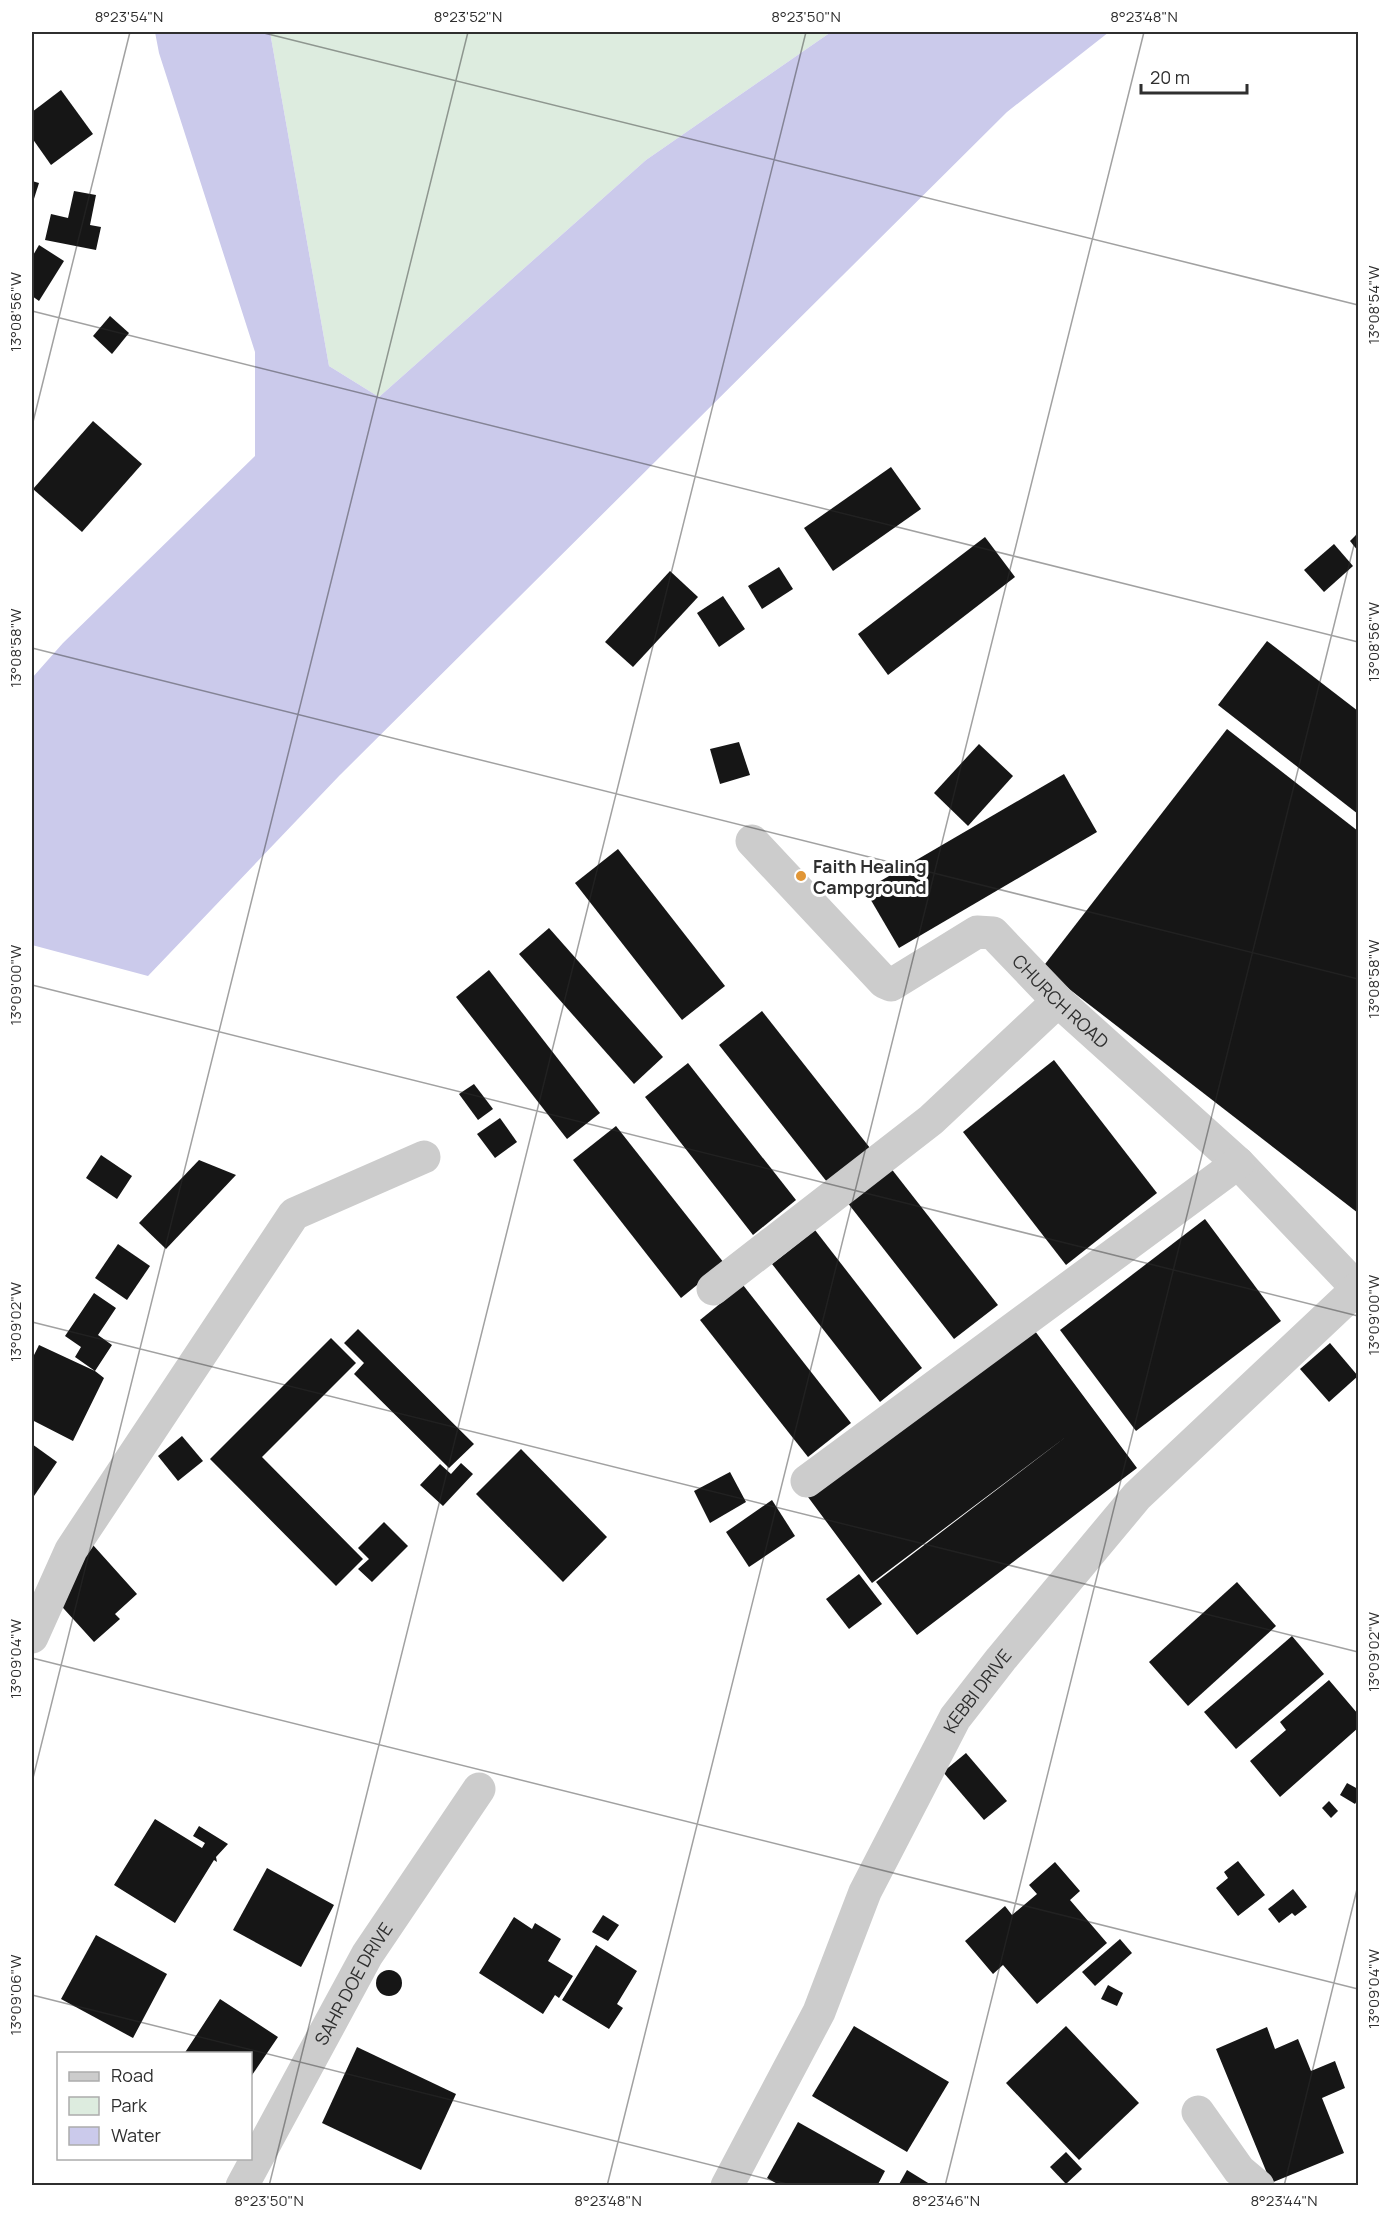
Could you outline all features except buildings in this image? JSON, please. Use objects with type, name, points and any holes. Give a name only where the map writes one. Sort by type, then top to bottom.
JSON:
[{"type":"street","name":"CHURCH ROAD","points":[[752,841],[884,982],[891,985],[977,932],[993,933],[1058,1001],[1238,1163],[1358,1288]]},
{"type":"street","points":[[713,1289],[931,1120],[1058,1001]]},
{"type":"street","points":[[32,1637],[71,1550],[294,1214],[424,1156]]},
{"type":"street","points":[[807,1480],[1238,1163]]},
{"type":"street","name":"KEBBI DRIVE","points":[[727,2186],[819,2012],[865,1892],[955,1718],[1001,1659],[1137,1496],[1358,1288]]},
{"type":"street","name":"SAHR DOE DRIVE","points":[[242,2186],[367,1955],[479,1789]]},
{"type":"street","points":[[1198,2112],[1239,2170],[1258,2186]]},
{"type":"green space","points":[[270,32],[831,32],[646,160],[379,397],[329,366]]},
{"type":"water","points":[[155,32],[270,32],[329,366],[379,397],[646,160],[831,32],[1109,32],[1007,112],[339,776],[148,976],[32,945],[32,678],[63,643],[255,456],[255,352],[159,53]]},
{"type":"place","name":"Faith Healing Campground","points":[[801,876]]}]
